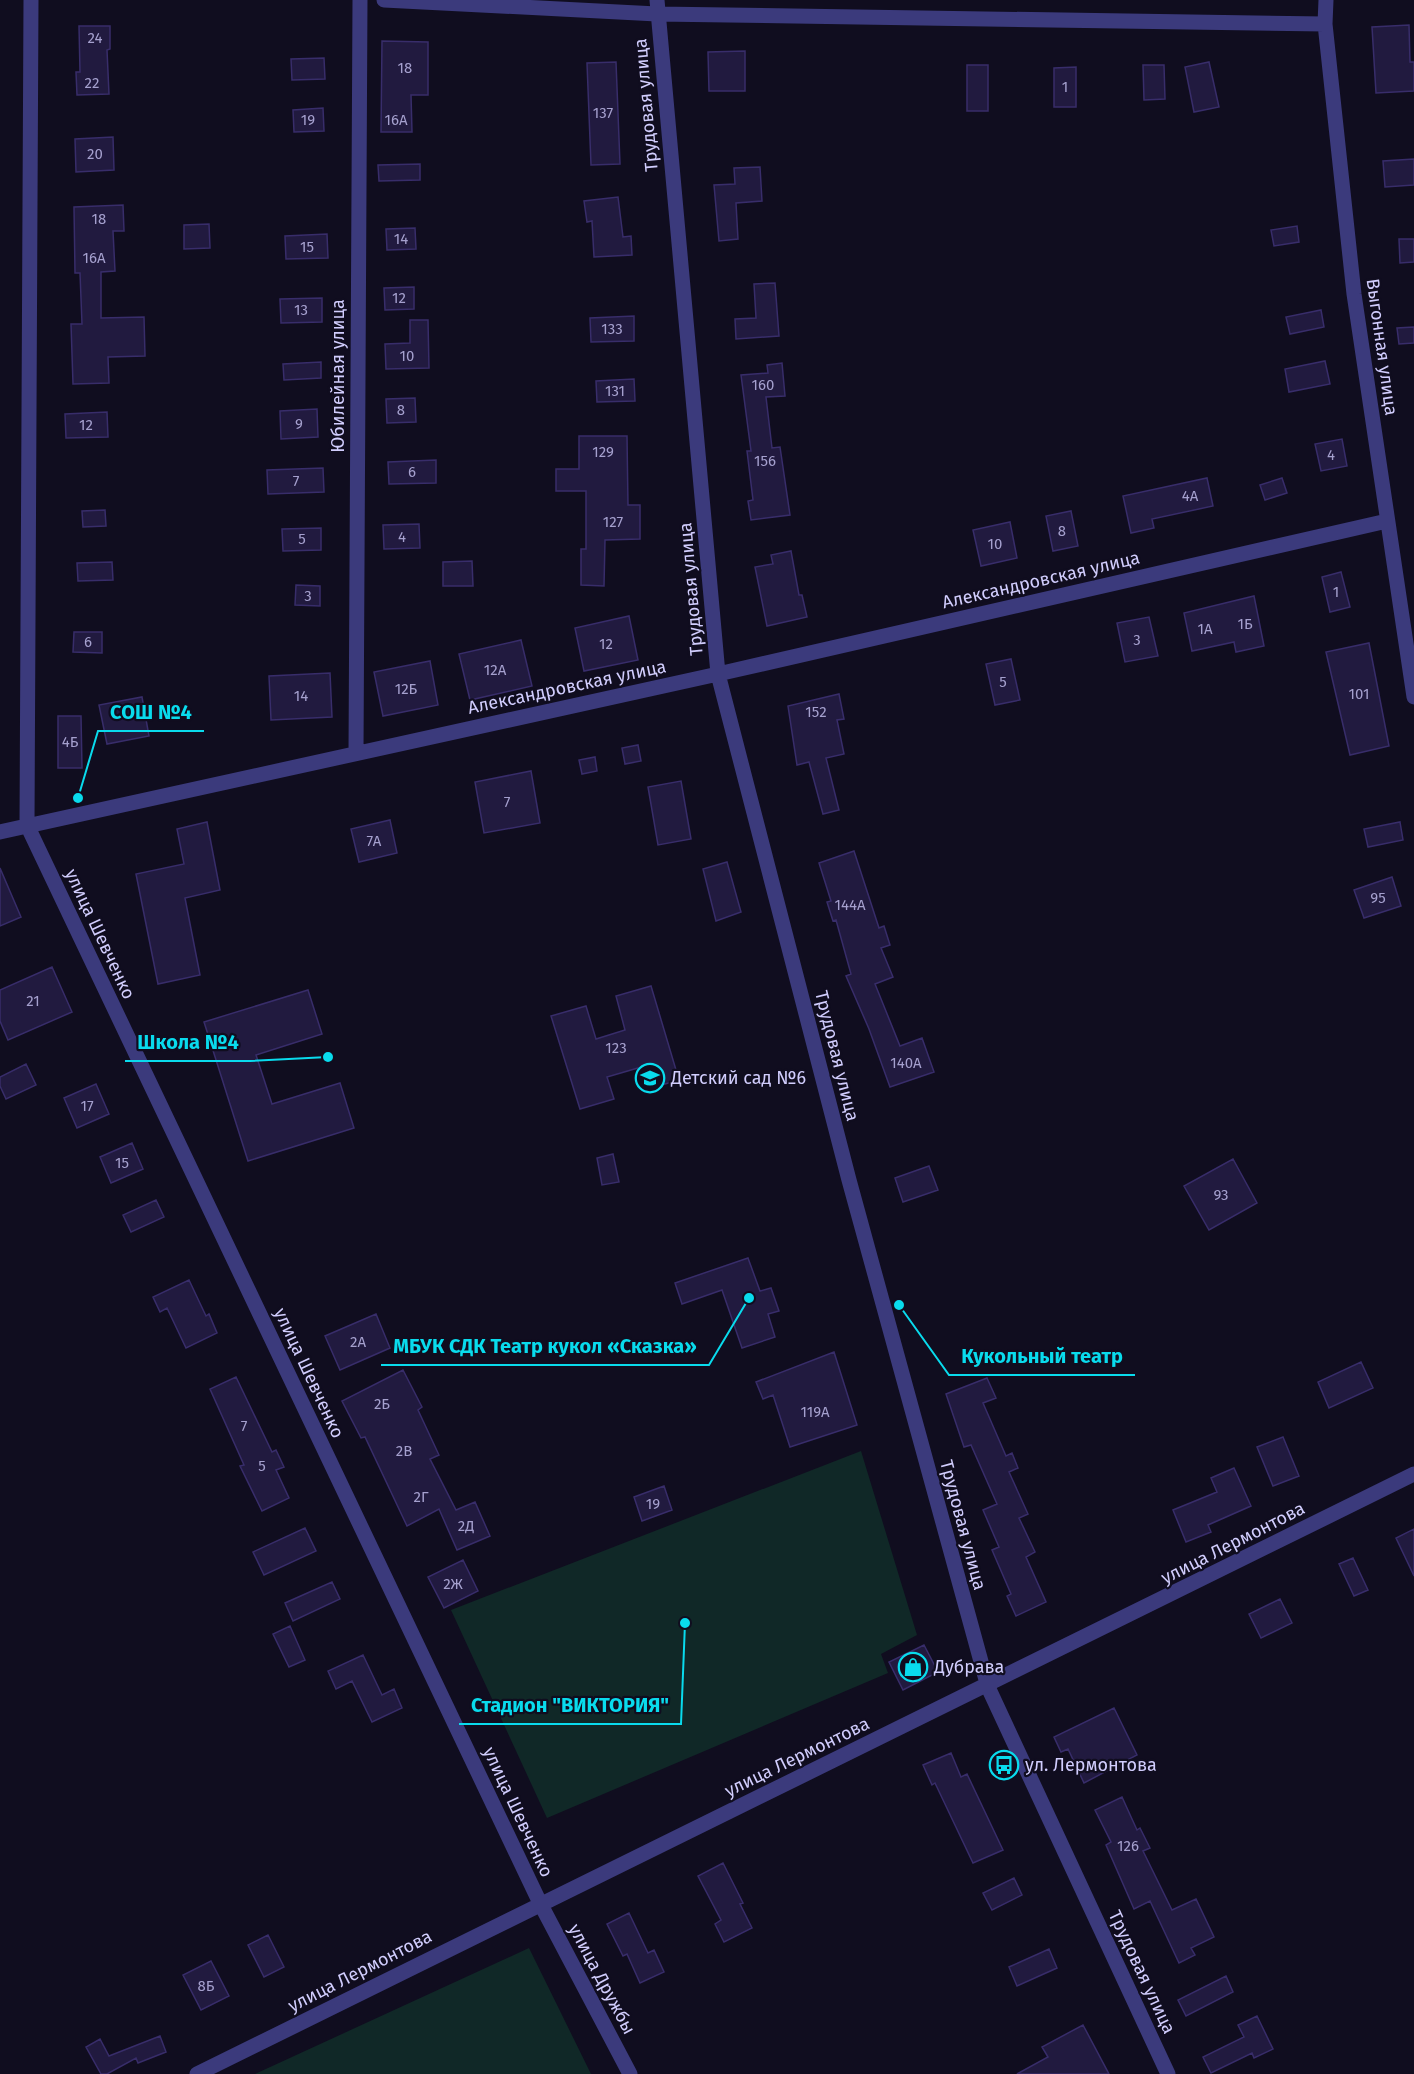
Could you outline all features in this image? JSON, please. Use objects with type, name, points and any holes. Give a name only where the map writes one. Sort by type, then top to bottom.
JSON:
[{"type":"street","name":"улица Шевченко","points":[[31,0],[27,825],[540,1903]]},
{"type":"street","name":"Юбилейная улица","points":[[356,753],[360,0]]},
{"type":"street","points":[[384,0],[1325,24]]},
{"type":"street","name":"Выгонная улица","points":[[1326,0],[1325,24],[1354,294],[1414,697]]},
{"type":"street","name":"Трудовая улица","points":[[657,7],[718,674],[849,1180],[988,1687],[1168,2074]]},
{"type":"street","name":"Александровская улица","points":[[0,832],[718,674],[1387,521]]},
{"type":"street","name":"улица Лермонтова","points":[[197,2074],[540,1903],[988,1687],[1414,1474]]},
{"type":"street","name":"улица Дружбы","points":[[540,1903],[630,2074]]},
{"type":"green space","points":[[861,1451],[917,1635],[881,1654],[888,1673],[547,1818],[451,1610]]},
{"type":"green space","points":[[529,1948],[591,2074],[255,2074]]},
{"type":"building","points":[[1409,25],[1410,62],[1414,62],[1414,91],[1376,93],[1372,27]]},
{"type":"building","points":[[79,26],[110,26],[110,49],[107,50],[109,94],[77,95],[76,72],[80,72]]},
{"type":"building","points":[[382,41],[428,42],[428,95],[411,95],[412,132],[381,132]]},
{"type":"building","points":[[745,51],[745,91],[709,91],[708,52]]},
{"type":"building","points":[[324,58],[325,79],[292,80],[291,59]]},
{"type":"building","points":[[616,62],[620,164],[591,165],[587,63]]},
{"type":"building","points":[[1209,62],[1219,107],[1194,112],[1185,67]]},
{"type":"building","points":[[967,65],[988,65],[988,111],[967,111]]},
{"type":"building","points":[[1143,65],[1164,65],[1165,99],[1144,100]]},
{"type":"building","points":[[1076,67],[1076,107],[1054,107],[1054,68]]},
{"type":"building","points":[[323,108],[324,131],[294,132],[293,110]]},
{"type":"building","points":[[113,137],[114,170],[76,172],[75,139]]},
{"type":"building","points":[[1414,159],[1414,185],[1385,187],[1383,161]]},
{"type":"building","points":[[420,164],[420,180],[379,181],[378,165]]},
{"type":"building","points":[[760,167],[762,201],[736,203],[738,239],[719,241],[714,185],[735,184],[734,168]]},
{"type":"building","points":[[618,197],[623,237],[631,236],[632,255],[594,257],[592,221],[587,222],[584,201]]},
{"type":"building","points":[[123,205],[124,231],[113,231],[115,271],[101,272],[101,318],[144,317],[145,356],[108,357],[109,383],[73,384],[71,324],[82,324],[80,273],[75,273],[74,207]]},
{"type":"building","points":[[209,224],[210,248],[184,249],[184,225]]},
{"type":"building","points":[[1297,226],[1299,242],[1274,246],[1271,230]]},
{"type":"building","points":[[415,228],[416,249],[387,250],[386,229]]},
{"type":"building","points":[[327,234],[328,258],[286,259],[285,236]]},
{"type":"building","points":[[1399,239],[1414,239],[1414,262],[1400,263]]},
{"type":"building","points":[[775,283],[779,336],[736,339],[735,319],[756,318],[754,284]]},
{"type":"building","points":[[414,287],[414,309],[385,310],[384,288]]},
{"type":"building","points":[[322,298],[322,322],[281,323],[280,299]]},
{"type":"building","points":[[1321,310],[1324,327],[1290,334],[1286,317]]},
{"type":"building","points":[[634,316],[634,341],[591,342],[590,318]]},
{"type":"building","points":[[410,320],[428,320],[429,368],[386,369],[385,344],[410,343]]},
{"type":"building","points":[[1414,327],[1414,343],[1399,344],[1397,328]]},
{"type":"building","points":[[1325,361],[1330,384],[1289,392],[1285,369]]},
{"type":"building","points":[[321,362],[321,378],[284,380],[283,364]]},
{"type":"building","points":[[782,363],[785,396],[766,397],[772,448],[780,447],[790,515],[751,520],[748,501],[753,500],[747,451],[751,451],[741,375],[768,373],[767,365]]},
{"type":"building","points":[[634,379],[635,401],[597,402],[596,381]]},
{"type":"building","points":[[415,398],[416,422],[387,423],[386,399]]},
{"type":"building","points":[[317,409],[318,437],[281,439],[280,411]]},
{"type":"building","points":[[107,412],[108,437],[66,438],[65,414]]},
{"type":"building","points":[[579,436],[627,436],[628,505],[640,505],[640,539],[605,540],[604,586],[581,585],[581,549],[586,549],[586,491],[556,491],[556,469],[579,469]]},
{"type":"building","points":[[1342,439],[1347,466],[1321,471],[1315,444]]},
{"type":"building","points":[[436,460],[436,483],[389,484],[388,462]]},
{"type":"building","points":[[323,468],[324,492],[268,494],[267,470]]},
{"type":"building","points":[[1207,478],[1213,506],[1152,519],[1154,528],[1131,533],[1123,496]]},
{"type":"building","points":[[1282,478],[1287,493],[1265,500],[1260,485]]},
{"type":"building","points":[[105,510],[106,526],[83,527],[82,511]]},
{"type":"building","points":[[1071,511],[1078,546],[1053,551],[1046,516]]},
{"type":"building","points":[[1010,522],[1017,558],[981,566],[973,530]]},
{"type":"building","points":[[419,524],[420,548],[384,549],[383,525]]},
{"type":"building","points":[[321,528],[321,550],[283,551],[282,529]]},
{"type":"building","points":[[791,551],[799,595],[802,595],[807,617],[767,626],[755,567],[773,564],[771,555]]},
{"type":"building","points":[[472,561],[473,586],[443,586],[443,562]]},
{"type":"building","points":[[112,562],[113,580],[78,581],[77,563]]},
{"type":"building","points":[[1341,572],[1350,607],[1330,612],[1322,577]]},
{"type":"building","points":[[296,585],[320,586],[320,606],[295,605]]},
{"type":"building","points":[[1254,596],[1264,646],[1236,652],[1234,642],[1192,651],[1184,613]]},
{"type":"building","points":[[629,616],[638,660],[584,671],[575,628]]},
{"type":"building","points":[[1149,617],[1158,656],[1125,662],[1117,623]]},
{"type":"building","points":[[74,632],[102,632],[102,653],[73,652]]},
{"type":"building","points":[[521,640],[532,686],[470,700],[459,654]]},
{"type":"building","points":[[1369,643],[1389,746],[1350,755],[1326,652]]},
{"type":"building","points":[[1011,659],[1020,700],[995,705],[986,664]]},
{"type":"building","points":[[430,661],[438,705],[383,716],[374,672]]},
{"type":"building","points":[[330,673],[332,717],[271,720],[269,676]]},
{"type":"building","points":[[839,694],[844,719],[837,720],[844,754],[826,758],[839,810],[823,814],[809,762],[797,765],[788,706]]},
{"type":"building","points":[[142,697],[149,736],[107,744],[99,705]]},
{"type":"building","points":[[58,716],[81,716],[82,768],[58,768]]},
{"type":"building","points":[[638,745],[641,761],[625,764],[622,748]]},
{"type":"building","points":[[595,757],[597,771],[582,774],[579,760]]},
{"type":"building","points":[[531,771],[540,823],[484,833],[475,782]]},
{"type":"building","points":[[681,781],[691,839],[658,845],[648,787]]},
{"type":"building","points":[[390,820],[397,853],[359,862],[351,829]]},
{"type":"building","points":[[207,822],[220,890],[185,898],[200,975],[158,984],[136,874],[184,864],[177,829]]},
{"type":"building","points":[[1400,822],[1403,840],[1368,847],[1364,829]]},
{"type":"building","points":[[854,851],[879,928],[884,926],[890,945],[881,948],[893,977],[875,984],[900,1046],[922,1038],[934,1072],[890,1087],[869,1029],[846,976],[851,974],[836,920],[833,921],[827,902],[831,901],[819,863]]},
{"type":"building","points":[[727,862],[741,912],[716,921],[703,869]]},
{"type":"building","points":[[0,868],[21,917],[0,926]]},
{"type":"building","points":[[1392,877],[1401,906],[1364,918],[1354,890]]},
{"type":"building","points":[[52,967],[72,1012],[8,1040],[0,1021],[0,990]]},
{"type":"building","points":[[651,986],[679,1080],[644,1090],[638,1068],[607,1077],[614,1099],[580,1109],[551,1016],[586,1006],[596,1039],[625,1030],[616,996]]},
{"type":"building","points":[[308,990],[322,1034],[256,1055],[272,1104],[340,1083],[354,1128],[248,1161],[204,1022]]},
{"type":"building","points":[[26,1064],[36,1085],[6,1099],[0,1086],[0,1077]]},
{"type":"building","points":[[96,1084],[109,1114],[77,1128],[64,1098]]},
{"type":"building","points":[[132,1143],[143,1169],[111,1183],[100,1157]]},
{"type":"building","points":[[613,1154],[619,1182],[602,1185],[597,1158]]},
{"type":"building","points":[[1233,1159],[1257,1203],[1209,1230],[1184,1186]]},
{"type":"building","points":[[929,1166],[938,1190],[903,1202],[895,1178]]},
{"type":"building","points":[[156,1200],[164,1217],[131,1232],[123,1215]]},
{"type":"building","points":[[748,1258],[760,1291],[771,1288],[779,1311],[768,1314],[775,1337],[742,1348],[722,1290],[682,1304],[675,1283]]},
{"type":"building","points":[[189,1280],[206,1316],[209,1314],[217,1333],[186,1348],[167,1308],[160,1312],[153,1297]]},
{"type":"building","points":[[376,1314],[390,1348],[340,1370],[325,1336]]},
{"type":"building","points":[[834,1352],[857,1425],[790,1447],[773,1395],[763,1399],[756,1382]]},
{"type":"building","points":[[1361,1362],[1373,1388],[1329,1408],[1318,1382]]},
{"type":"building","points":[[403,1370],[422,1407],[418,1410],[439,1455],[430,1459],[456,1510],[475,1502],[490,1536],[457,1550],[439,1509],[407,1526],[365,1437],[361,1438],[342,1401]]},
{"type":"building","points":[[236,1377],[272,1452],[276,1450],[284,1467],[276,1470],[289,1498],[262,1511],[240,1466],[244,1465],[210,1389]]},
{"type":"building","points":[[987,1378],[996,1398],[983,1403],[1006,1456],[1012,1453],[1018,1468],[1009,1472],[1028,1514],[1019,1518],[1035,1552],[1026,1557],[1046,1602],[1016,1616],[1007,1596],[1011,1594],[992,1550],[999,1547],[983,1510],[997,1504],[971,1445],[964,1447],[946,1394]]},
{"type":"building","points":[[1283,1437],[1299,1476],[1273,1486],[1257,1447]]},
{"type":"building","points":[[1234,1468],[1251,1506],[1208,1525],[1211,1532],[1186,1542],[1173,1510],[1217,1492],[1211,1478]]},
{"type":"building","points":[[664,1486],[672,1510],[642,1521],[634,1497]]},
{"type":"building","points":[[305,1528],[316,1551],[264,1575],[253,1552]]},
{"type":"building","points":[[1414,1529],[1414,1576],[1396,1538]]},
{"type":"building","points":[[1353,1558],[1368,1590],[1354,1596],[1339,1564]]},
{"type":"building","points":[[463,1560],[478,1591],[444,1608],[428,1577]]},
{"type":"building","points":[[332,1582],[340,1599],[293,1621],[285,1603]]},
{"type":"building","points":[[1280,1599],[1292,1623],[1261,1638],[1249,1614]]},
{"type":"building","points":[[290,1626],[305,1660],[289,1667],[273,1634]]},
{"type":"building","name":"Дубрава","points":[[924,1645],[938,1672],[903,1690],[889,1662]]},
{"type":"building","points":[[363,1655],[382,1695],[394,1689],[402,1708],[372,1722],[352,1681],[336,1689],[328,1671]]},
{"type":"building","points":[[1114,1708],[1137,1755],[1084,1783],[1068,1749],[1061,1752],[1054,1737]]},
{"type":"building","points":[[951,1753],[961,1777],[967,1774],[1003,1850],[973,1863],[935,1783],[932,1785],[923,1765]]},
{"type":"building","points":[[1122,1797],[1137,1830],[1140,1828],[1150,1848],[1143,1851],[1172,1910],[1196,1899],[1214,1937],[1191,1948],[1195,1955],[1179,1963],[1150,1901],[1134,1909],[1106,1845],[1111,1842],[1095,1810]]},
{"type":"building","points":[[723,1863],[743,1903],[740,1904],[752,1928],[724,1942],[715,1924],[721,1920],[698,1876]]},
{"type":"building","points":[[1014,1878],[1022,1895],[992,1910],[983,1893]]},
{"type":"building","points":[[629,1913],[648,1953],[654,1950],[664,1972],[640,1983],[627,1954],[623,1956],[607,1924]]},
{"type":"building","points":[[268,1935],[284,1967],[264,1977],[248,1945]]},
{"type":"building","points":[[1049,1949],[1057,1968],[1017,1986],[1009,1967]]},
{"type":"building","points":[[211,1961],[229,1996],[201,2010],[183,1975]]},
{"type":"building","points":[[1226,1976],[1233,1992],[1186,2016],[1178,2000]]},
{"type":"building","points":[[1257,2016],[1273,2049],[1254,2058],[1252,2053],[1211,2073],[1203,2057],[1244,2037],[1238,2025]]},
{"type":"building","points":[[1083,2025],[1109,2074],[1017,2074],[1048,2057],[1042,2047]]},
{"type":"building","points":[[160,2036],[166,2052],[138,2063],[136,2058],[107,2074],[101,2074],[86,2047],[100,2039],[109,2056]]},
{"type":"place","name":"СОШ №4","points":[[78,798]]},
{"type":"place","name":"Школа №4","points":[[328,1057]]},
{"type":"place","name":"Детский сад №6","points":[[650,1078]]},
{"type":"place","name":"МБУК СДК Театр кукол «Сказка»","points":[[749,1298]]},
{"type":"place","name":"Кукольный театр","points":[[899,1305]]},
{"type":"place","name":"Стадион \"ВИКТОРИЯ\"","points":[[685,1623]]},
{"type":"place","name":"Дубрава","points":[[913,1667]]},
{"type":"place","name":"ул. Лермонтова","points":[[1004,1765]]}]
